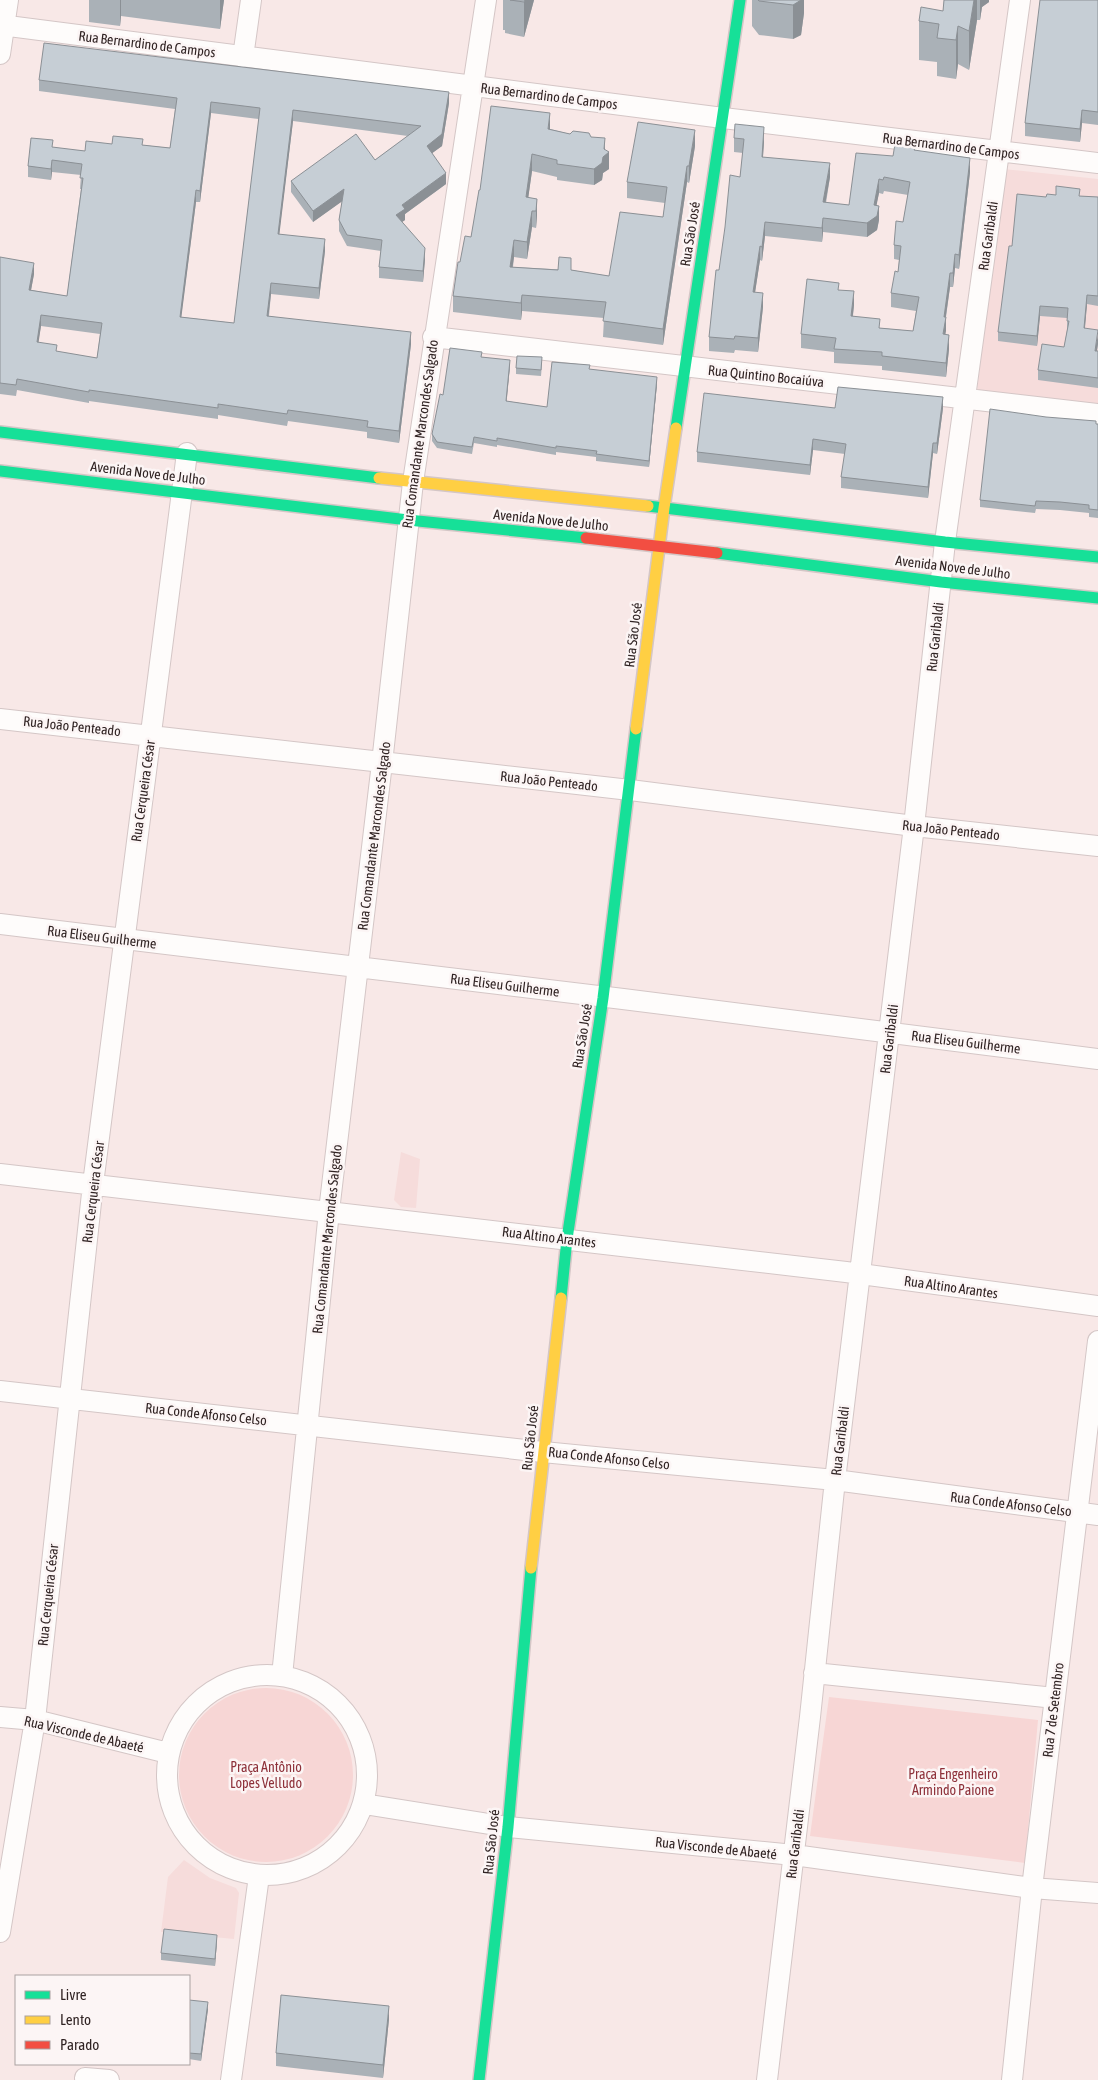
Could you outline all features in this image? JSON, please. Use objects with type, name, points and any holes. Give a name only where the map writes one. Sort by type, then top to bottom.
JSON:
[{"type":"main road","name":"Rua São José","points":[[479,2080],[508,1827],[526,1611],[567,1239],[603,998],[664,508],[740,0]]},
{"type":"main road","name":"Avenida Nove de Julho","points":[[0,432],[188,453],[413,482],[664,508],[945,542],[1098,557]]},
{"type":"main road","name":"Avenida Nove de Julho","points":[[0,472],[183,492],[408,520],[659,546],[941,582],[1098,598]]},
{"type":"street","points":[[0,54],[2,25],[8,0]]},
{"type":"street","points":[[243,57],[251,0]]},
{"type":"street","name":"Rua Comandante Marcondes Salgado","points":[[282,1676],[329,1211],[359,967],[408,520],[433,336],[486,0]]},
{"type":"street","name":"Rua Garibaldi","points":[[767,2080],[835,1480],[914,826],[945,542],[1020,0]]},
{"type":"street","name":"Rua Bernardino de Campos","points":[[2,25],[723,118],[1098,163]]},
{"type":"street","name":"Rua Quintino Bocaiúva","points":[[433,336],[1098,414]]},
{"type":"street","name":"Rua Cerqueira César","points":[[0,1932],[35,1720],[93,1184],[188,453]]},
{"type":"street","name":"Rua João Penteado","points":[[0,719],[151,734],[382,763],[630,790],[914,826],[1098,846]]},
{"type":"street","name":"Rua Eliseu Guilherme","points":[[0,924],[1098,1059]]},
{"type":"street","name":"Rua Altino Arantes","points":[[0,1174],[861,1274],[1098,1306]]},
{"type":"street","name":"Rua 7 de Setembro","points":[[1012,2080],[1032,1888],[1098,1341]]},
{"type":"street","name":"Rua Conde Afonso Celso","points":[[0,1391],[543,1452],[835,1480],[1098,1515]]},
{"type":"street","points":[[814,1673],[1055,1698]]},
{"type":"street","points":[[252,1676],[282,1676],[310,1684],[334,1699],[352,1721],[364,1747],[368,1776],[364,1804],[348,1834],[324,1858],[293,1873],[259,1876],[230,1870],[205,1856],[185,1835],[171,1809],[166,1780],[168,1754],[180,1724],[199,1701],[224,1684],[252,1676]]},
{"type":"street","name":"Rua Visconde de Abaeté","points":[[0,1716],[35,1720],[168,1754]]},
{"type":"street","name":"Rua Visconde de Abaeté","points":[[364,1804],[508,1827],[794,1855],[1032,1888],[1098,1893]]},
{"type":"street","points":[[232,2080],[259,1876]]},
{"type":"street","points":[[85,2078],[109,2080]]},
{"type":"shaded area","points":[[1003,169],[1098,179],[1098,406],[977,392]]},
{"type":"shaded area","points":[[401,1152],[420,1159],[416,1208],[401,1207],[394,1200]]},
{"type":"shaded area","points":[[184,1860],[210,1878],[236,1888],[239,1893],[234,1939],[161,1932],[168,1877]]},
{"type":"green space","name":"Praça Antônio Lopes Velludo","points":[[257,1688],[275,1688],[307,1698],[328,1713],[343,1734],[353,1766],[353,1784],[343,1816],[328,1837],[307,1852],[291,1858],[275,1862],[257,1862],[225,1852],[204,1837],[189,1816],[183,1800],[179,1784],[179,1766],[189,1734],[204,1713],[225,1698],[241,1692]]},
{"type":"green space","name":"Praça Engenheiro Armindo Paione","points":[[829,1697],[1038,1720],[1025,1863],[810,1836]]},
{"type":"building","points":[[758,0],[801,0],[793,5]]},
{"type":"building","points":[[944,0],[974,0],[969,31],[958,26],[956,40],[937,38],[939,24],[919,21],[921,7],[943,11]]},
{"type":"building","points":[[1040,0],[1098,0],[1098,112],[1082,110],[1080,129],[1025,123]]},
{"type":"building","points":[[44,43],[449,92],[442,134],[427,146],[446,173],[402,205],[405,209],[396,215],[425,248],[423,271],[379,267],[382,240],[347,235],[339,220],[344,189],[313,211],[291,181],[356,134],[375,160],[421,126],[293,110],[278,234],[325,239],[319,288],[271,283],[267,316],[411,332],[399,431],[367,427],[368,421],[288,410],[287,414],[218,404],[218,408],[89,390],[89,392],[17,379],[16,385],[0,383],[0,257],[34,263],[29,290],[67,296],[83,178],[80,178],[82,164],[52,160],[51,169],[28,166],[31,138],[53,140],[52,147],[85,151],[86,141],[112,144],[113,136],[143,139],[142,145],[170,148],[177,98],[39,80]],"holes":[[[211,102],[260,108],[234,323],[180,317],[196,190],[200,191]],[[41,315],[102,323],[97,358],[56,351],[57,345],[37,342]]]},
{"type":"building","points":[[491,106],[550,113],[548,129],[570,134],[573,131],[589,133],[591,137],[605,138],[604,149],[609,152],[603,157],[602,163],[594,169],[557,164],[557,160],[532,154],[526,197],[537,199],[536,211],[532,211],[527,242],[514,240],[510,267],[558,270],[559,257],[571,258],[571,270],[609,276],[620,212],[663,217],[667,187],[627,182],[638,122],[695,130],[689,166],[687,166],[663,329],[603,321],[606,302],[522,295],[521,303],[453,296],[458,262],[460,262],[465,236],[471,237],[480,190]]},
{"type":"building","points":[[735,124],[764,127],[762,157],[830,163],[823,202],[849,205],[856,153],[893,156],[895,144],[915,148],[914,150],[970,158],[959,255],[955,254],[953,273],[950,273],[944,317],[946,317],[943,334],[949,335],[946,363],[882,356],[882,352],[834,349],[836,338],[801,334],[807,279],[839,283],[838,290],[854,291],[851,316],[880,319],[879,328],[913,331],[919,297],[891,293],[895,271],[898,272],[901,246],[894,245],[896,221],[903,222],[910,182],[884,177],[883,180],[879,179],[874,205],[879,206],[877,216],[867,223],[823,218],[822,228],[765,222],[753,292],[763,293],[758,338],[735,336],[734,339],[709,337],[716,270],[719,270],[725,227],[730,175],[740,177],[744,139],[734,138]]},
{"type":"building","points":[[1056,186],[1080,189],[1079,196],[1098,197],[1098,296],[1087,295],[1084,328],[1098,330],[1095,351],[1098,351],[1098,378],[1038,370],[1042,344],[1064,347],[1069,321],[1067,321],[1068,308],[1040,306],[1037,336],[998,332],[1009,246],[1012,246],[1017,194],[1046,197],[1047,194],[1056,195]]},
{"type":"building","points":[[450,348],[482,352],[481,357],[510,360],[506,401],[547,407],[552,362],[590,365],[589,369],[657,377],[649,461],[596,454],[597,451],[556,446],[556,448],[497,438],[497,441],[474,437],[472,447],[437,442],[432,434],[440,394],[443,395]]},
{"type":"building","points":[[517,356],[542,357],[541,370],[516,368]]},
{"type":"building","points":[[838,387],[943,397],[937,443],[933,443],[928,487],[841,477],[846,444],[813,439],[810,465],[697,452],[704,393],[835,408]]},
{"type":"building","points":[[990,409],[1046,417],[1096,421],[1096,424],[1098,424],[1098,510],[1089,509],[1089,505],[1060,502],[1036,501],[1035,506],[980,500]]},
{"type":"building","points":[[164,1929],[217,1935],[215,1959],[161,1953]]},
{"type":"building","points":[[281,1995],[389,2006],[383,2065],[276,2053]]},
{"type":"building","points":[[190,2000],[208,2002],[201,2054],[190,2053]]},
{"type":"traffic: fast","points":[[676,428],[740,0]]},
{"type":"traffic: fast","points":[[0,432],[379,478]]},
{"type":"traffic: fast","points":[[0,471],[408,520],[586,538]]},
{"type":"traffic: fast","points":[[648,506],[945,542],[1098,557]]},
{"type":"traffic: fast","points":[[717,553],[941,582],[1098,598]]},
{"type":"traffic: fast","points":[[561,1298],[567,1239],[603,998],[636,729]]},
{"type":"traffic: fast","points":[[479,2080],[508,1827],[531,1568]]},
{"type":"traffic: slow","points":[[636,729],[676,428]]},
{"type":"traffic: slow","points":[[379,478],[648,506]]},
{"type":"traffic: slow","points":[[531,1568],[561,1298]]},
{"type":"traffic: jam","points":[[586,538],[717,553]]}]
